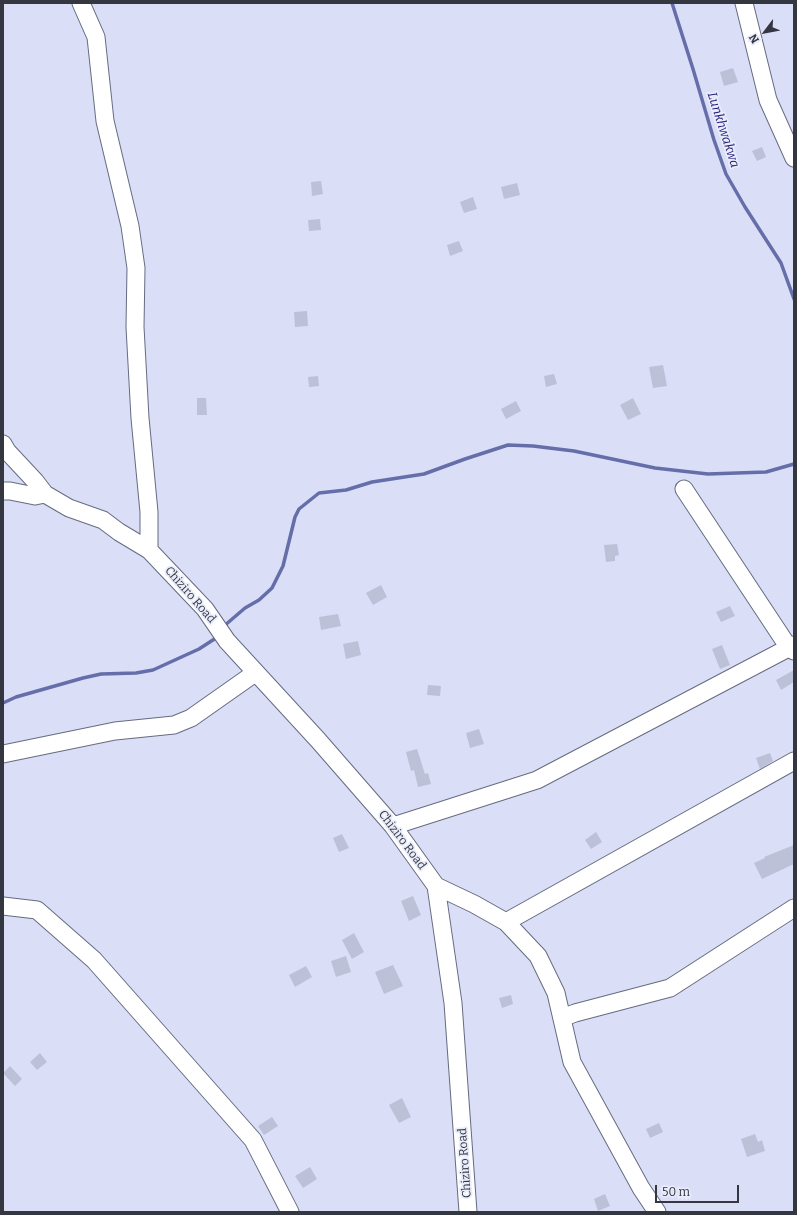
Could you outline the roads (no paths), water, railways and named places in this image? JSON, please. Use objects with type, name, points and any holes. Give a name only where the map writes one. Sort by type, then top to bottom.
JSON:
[{"type":"street","points":[[81,3],[96,38],[106,121],[130,226],[136,268],[135,327],[140,418],[149,512],[149,550]]},
{"type":"street","points":[[744,3],[768,100],[794,158]]},
{"type":"street","points":[[3,444],[6,451],[35,481],[45,494],[35,496],[3,491]]},
{"type":"street","points":[[393,826],[537,780],[792,648],[684,489]]},
{"type":"street","name":"Chiziro Road","points":[[45,494],[69,508],[102,520],[149,550],[205,609],[227,641],[318,740],[393,826],[436,886],[453,1003],[468,1212]]},
{"type":"street","points":[[3,754],[115,731],[174,725],[191,718],[255,673]]},
{"type":"street","points":[[506,922],[794,761]]},
{"type":"street","points":[[436,886],[474,904],[506,922],[538,956],[556,993],[572,1062],[641,1188],[657,1212]]},
{"type":"street","points":[[3,906],[37,910],[94,960],[253,1140],[290,1212]]},
{"type":"street","points":[[562,1018],[575,1013],[670,988],[794,908]]},
{"type":"waterway","name":"Lunkhwakwa","points":[[672,3],[714,140],[726,174],[781,263],[794,299]]},
{"type":"waterway","points":[[224,626],[245,608],[259,600],[272,588],[283,566],[295,517],[299,509],[319,493],[346,490],[372,482],[424,474],[508,445],[533,446],[574,451],[655,468],[708,474],[766,472],[794,464]]},
{"type":"waterway","points":[[3,703],[16,697],[101,674],[136,673],[153,670],[199,649],[216,638],[218,635]]}]
